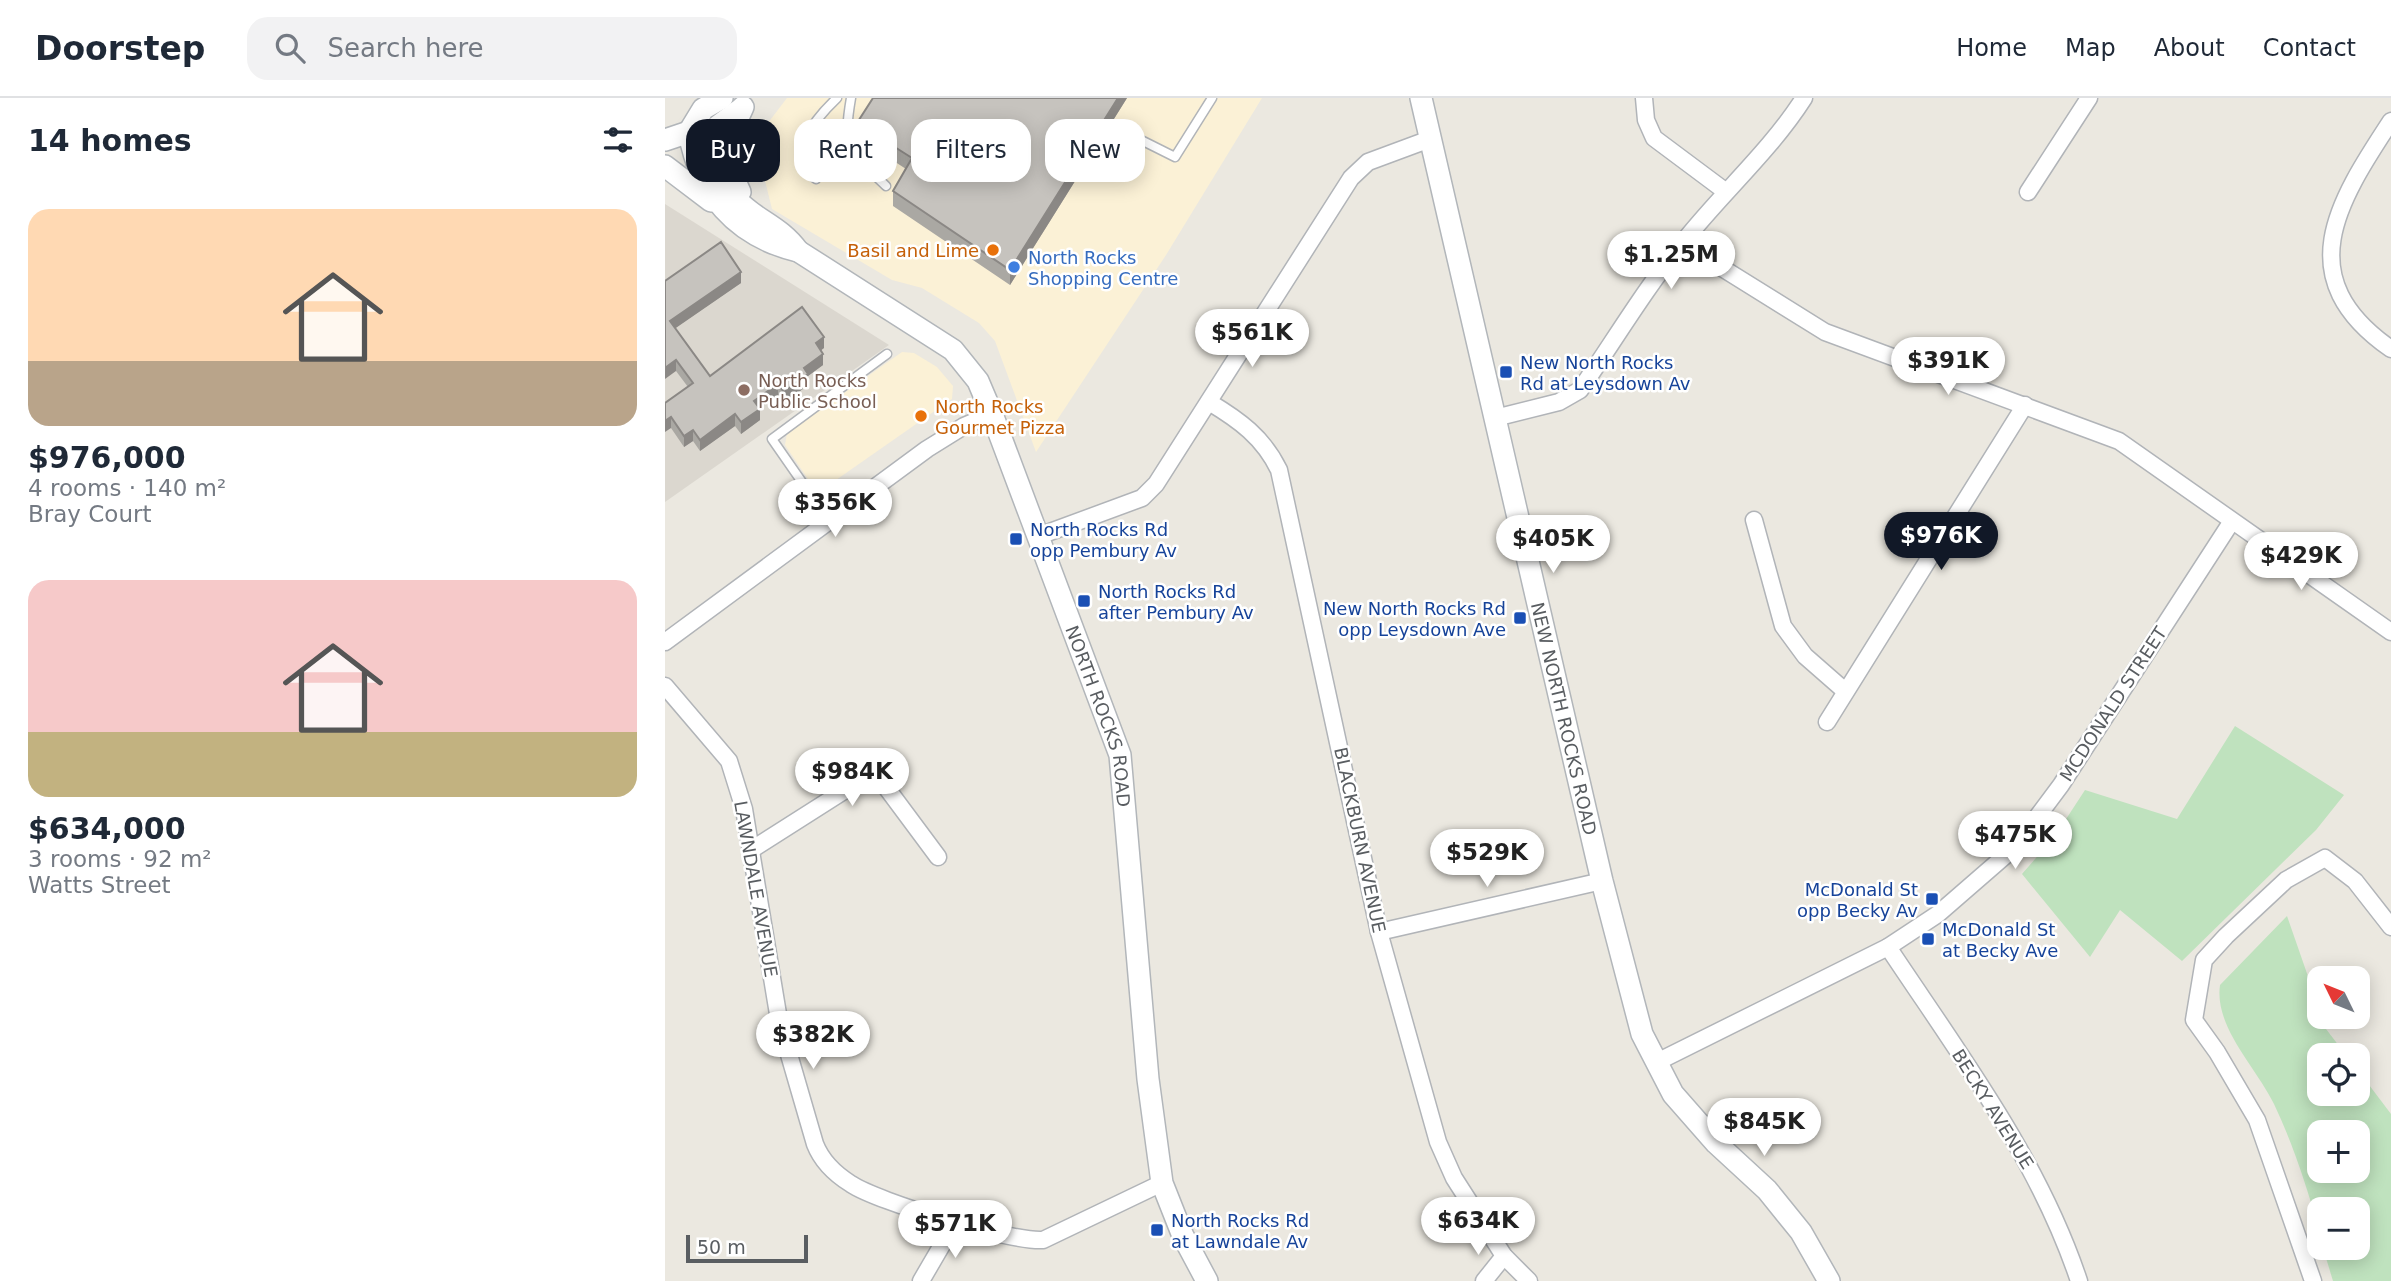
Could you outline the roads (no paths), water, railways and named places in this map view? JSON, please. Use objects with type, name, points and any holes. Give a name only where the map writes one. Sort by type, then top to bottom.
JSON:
[{"type":"main road","points":[[697,119],[703,109],[722,98]]},
{"type":"main road","name":"NEW NORTH ROCKS ROAD","points":[[1421,98],[1631,1001],[1655,1063],[1673,1094],[1786,1212],[1829,1281]]},
{"type":"main road","points":[[727,119],[748,102]]},
{"type":"main road","points":[[748,102],[731,138],[731,169],[738,188],[755,215]]},
{"type":"main road","points":[[665,140],[686,133]]},
{"type":"main road","points":[[665,166],[719,206]]},
{"type":"main road","name":"NORTH ROCKS ROAD","points":[[704,182],[719,206],[772,245],[798,251],[953,350],[978,381],[1120,755],[1148,1079],[1162,1183],[1183,1236],[1206,1281]]},
{"type":"main road","name":"NORTH ROCKS ROAD","points":[[725,182],[734,197],[755,215],[786,234],[798,251]]},
{"type":"street","points":[[1644,98],[1646,120],[1654,138],[1725,191]]},
{"type":"street","points":[[1495,418],[1559,402],[1580,390],[1682,243],[1725,191],[1773,142],[1804,98]]},
{"type":"street","points":[[2028,192],[2089,98]]},
{"type":"street","points":[[2391,121],[2345,194],[2336,218],[2331,253],[2333,274],[2346,304],[2368,331],[2391,349]]},
{"type":"street","points":[[1039,536],[1142,498],[1156,484],[1351,178],[1368,162],[1430,139]]},
{"type":"street","points":[[1682,243],[1825,332],[2119,441],[2391,632]]},
{"type":"street","name":"BLACKBURN AVENUE","points":[[1209,401],[1252,431],[1269,448],[1279,470],[1380,932],[1438,1142],[1454,1178],[1504,1256],[1529,1281]]},
{"type":"street","points":[[1827,722],[2025,405]]},
{"type":"street","points":[[665,642],[927,449],[964,426],[992,414]]},
{"type":"street","points":[[1754,520],[1783,626],[1805,656],[1845,691]]},
{"type":"street","name":"MCDONALD STREET","points":[[1655,1063],[1888,947],[1938,914],[2007,854],[2061,786],[2232,521]]},
{"type":"street","name":"LAWNDALE AVENUE","points":[[665,686],[729,761],[744,808],[779,1020],[819,1152],[829,1167],[855,1187],[998,1234],[1043,1240],[1162,1183]]},
{"type":"street","points":[[751,850],[861,780],[883,783],[938,857]]},
{"type":"street","points":[[2313,1281],[2257,1120],[2217,1052],[2194,1020],[2204,960],[2286,880],[2325,858],[2355,881],[2391,927]]},
{"type":"street","points":[[1380,932],[1602,881]]},
{"type":"street","name":"BECKY AVENUE","points":[[1888,947],[2015,1139],[2046,1200],[2079,1281]]},
{"type":"street","points":[[921,1281],[956,1221]]},
{"type":"street","points":[[1484,1281],[1504,1256]]},
{"type":"lane","points":[[820,119],[837,98]]},
{"type":"lane","points":[[851,98],[846,139],[858,160],[886,186]]},
{"type":"lane","points":[[1145,142],[1175,157],[1212,98]]},
{"type":"lane","points":[[829,521],[772,439],[887,354]]},
{"type":"place","name":"Basil and Lime","points":[[993,250]]},
{"type":"place","name":"North Rocks Shopping Centre","points":[[1014,267]]},
{"type":"place","name":"New North Rocks Rd at Leysdown Av","points":[[1506,372]]},
{"type":"place","name":"North Rocks Public School","points":[[744,390]]},
{"type":"place","name":"North Rocks Gourmet Pizza","points":[[921,416]]},
{"type":"place","name":"North Rocks Rd opp Pembury Av","points":[[1016,539]]},
{"type":"place","name":"North Rocks Rd after Pembury Av","points":[[1084,601]]},
{"type":"place","name":"New North Rocks Rd opp Leysdown Ave","points":[[1520,618]]},
{"type":"place","name":"McDonald St opp Becky Av","points":[[1932,899]]},
{"type":"place","name":"McDonald St at Becky Ave","points":[[1928,939]]},
{"type":"place","name":"North Rocks Rd at Lawndale Av","points":[[1157,1230]]}]
